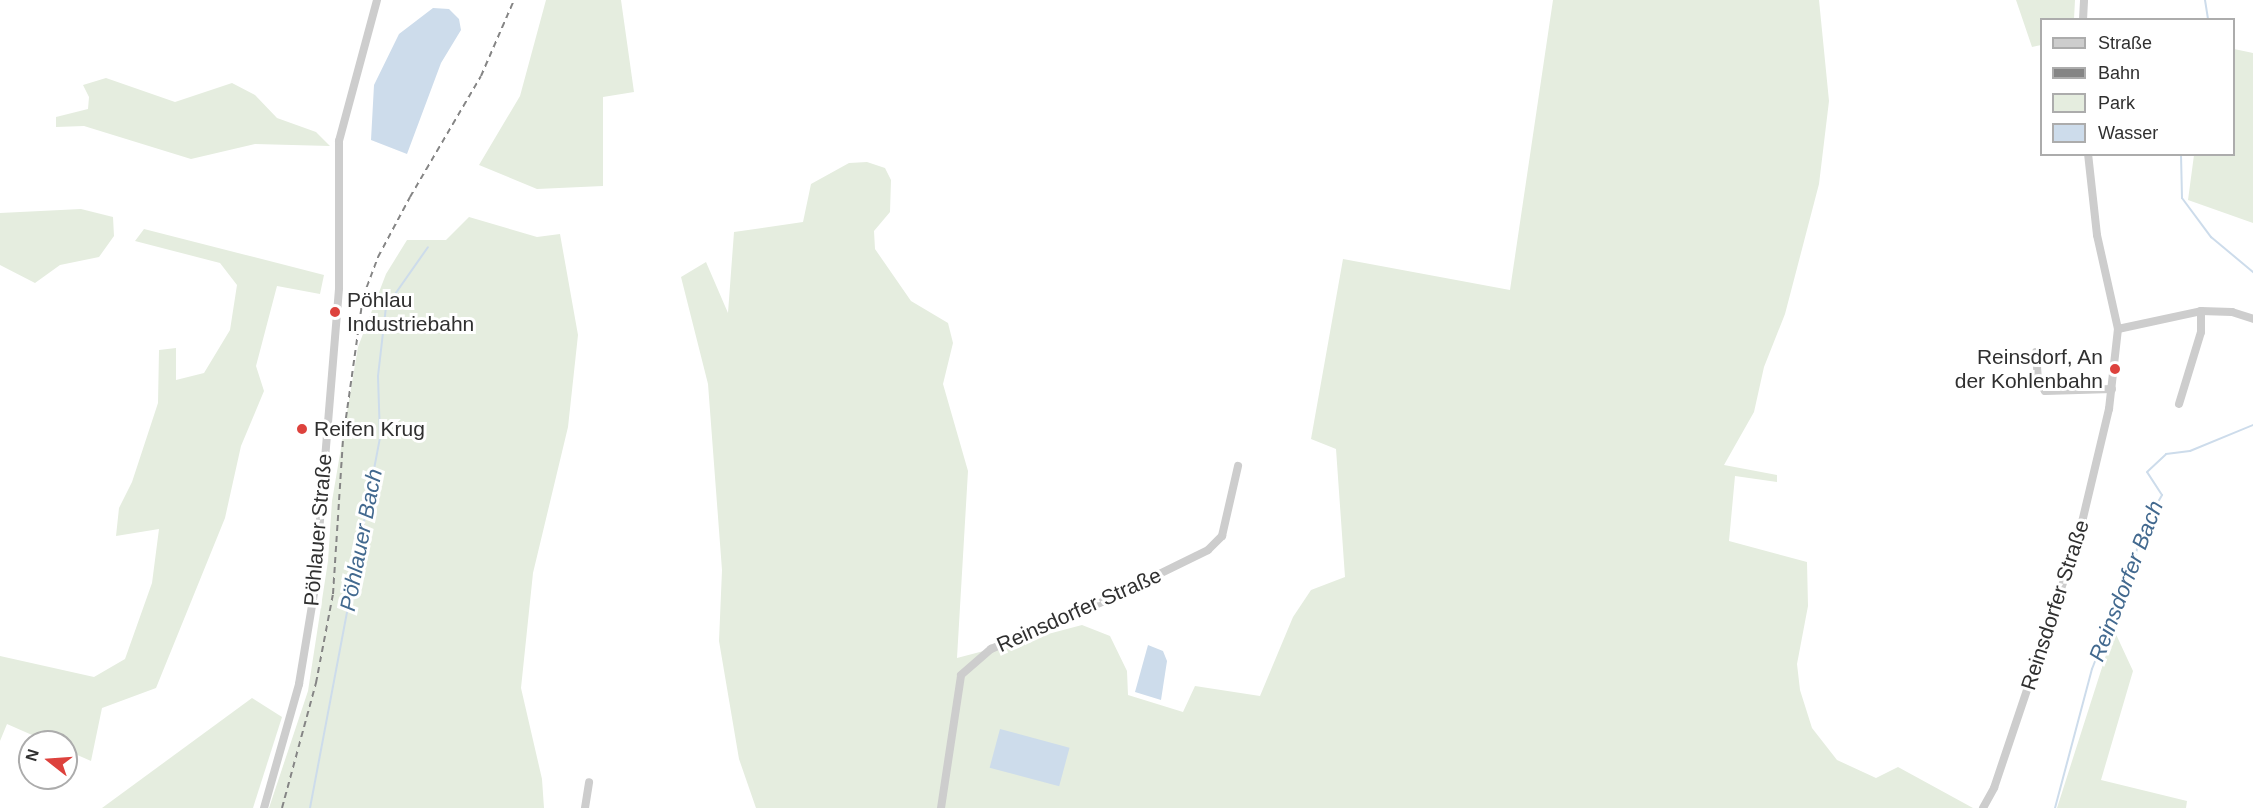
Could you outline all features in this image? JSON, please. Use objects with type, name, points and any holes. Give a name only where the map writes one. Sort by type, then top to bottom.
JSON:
[{"type":"street","name":"Pöhlauer Straße","points":[[264,808],[299,684],[314,593],[339,288],[339,141],[377,0]]},
{"type":"street","points":[[2083,18],[2084,0]]},
{"type":"street","name":"Reinsdorfer Straße","points":[[1983,808],[1994,788],[2078,539],[2100,458],[2112,392],[2118,329],[2097,235],[2088,156]]},
{"type":"street","points":[[2118,329],[2202,310],[2232,312],[2253,319]]},
{"type":"street","points":[[2179,404],[2201,332],[2202,310]]},
{"type":"street","points":[[2036,352],[2038,381],[2045,391],[2112,392]]},
{"type":"street","name":"Reinsdorfer Straße","points":[[941,808],[961,675],[991,649],[1102,602],[1208,550],[1222,536],[1238,466]]},
{"type":"street","points":[[585,808],[590,782]]},
{"type":"green space","points":[[546,0],[621,0],[634,92],[603,97],[603,186],[537,189],[479,165],[520,96]]},
{"type":"green space","points":[[1553,0],[1819,0],[1829,101],[1819,184],[1785,314],[1764,367],[1754,412],[1724,465],[1777,475],[1777,482],[1735,476],[1729,541],[1807,562],[1808,606],[1797,664],[1800,690],[1812,728],[1837,760],[1876,778],[1898,767],[1973,808],[756,808],[739,759],[719,641],[722,570],[708,384],[681,277],[706,262],[728,313],[734,232],[803,222],[811,184],[849,163],[867,162],[885,168],[891,180],[890,212],[874,231],[875,249],[911,301],[948,323],[953,343],[943,384],[968,471],[957,658],[1082,625],[1110,636],[1127,671],[1128,695],[1183,712],[1195,686],[1260,696],[1293,617],[1311,590],[1345,577],[1336,449],[1311,439],[1343,259],[1510,290]]},
{"type":"green space","points":[[2016,0],[2075,0],[2074,18],[2040,18],[2040,45],[2032,47]]},
{"type":"green space","points":[[2235,49],[2253,53],[2253,223],[2188,200],[2194,156],[2235,156]]},
{"type":"green space","points":[[106,78],[175,102],[232,83],[255,95],[277,118],[316,132],[330,146],[255,144],[191,159],[84,126],[56,127],[56,117],[88,109],[89,97],[83,85]]},
{"type":"green space","points":[[81,209],[113,217],[114,236],[99,257],[60,265],[35,283],[0,265],[0,213]]},
{"type":"green space","points":[[469,217],[537,237],[560,234],[578,335],[568,427],[533,573],[521,688],[542,779],[544,808],[269,808],[308,691],[328,561],[332,501],[358,347],[386,274],[407,240],[446,240]]},
{"type":"green space","points":[[144,229],[324,275],[320,294],[277,286],[256,366],[264,391],[241,446],[225,518],[156,688],[102,708],[91,761],[78,755],[78,730],[21,730],[7,724],[0,741],[0,656],[94,677],[125,659],[152,583],[159,529],[116,536],[119,508],[132,482],[158,403],[159,350],[176,348],[176,380],[204,373],[230,330],[237,285],[220,263],[135,241]]},
{"type":"green space","points":[[2114,630],[2133,671],[2101,780],[2187,801],[2186,808],[2057,808]]},
{"type":"green space","points":[[252,698],[282,717],[253,808],[102,808]]},
{"type":"water","points":[[433,8],[449,9],[459,19],[461,30],[441,63],[407,154],[371,140],[374,85],[399,34]]},
{"type":"water","points":[[1148,645],[1163,651],[1167,661],[1161,700],[1135,692]]},
{"type":"water","points":[[1000,729],[1070,748],[1059,786],[990,768]]},
{"type":"waterway","name":"Reinsdorfer Bach","points":[[2205,0],[2208,18]]},
{"type":"waterway","name":"Reinsdorfer Bach","points":[[2181,156],[2182,198],[2211,237],[2253,272]]},
{"type":"waterway","name":"Pöhlauer Bach","points":[[310,808],[380,437],[378,376],[386,307],[428,247]]},
{"type":"waterway","name":"Reinsdorfer Bach","points":[[2055,808],[2092,669],[2135,559],[2140,533],[2162,495],[2147,472],[2166,454],[2190,451],[2253,425]]},
{"type":"railway","points":[[282,808],[316,683],[333,594],[343,439],[363,297],[378,257],[410,197],[481,76],[514,0]]},
{"type":"place","name":"Pöhlau Industriebahn","points":[[335,312]]},
{"type":"place","name":"Reinsdorf, An der Kohlenbahn","points":[[2115,369]]},
{"type":"place","name":"Reifen Krug","points":[[302,429]]}]
